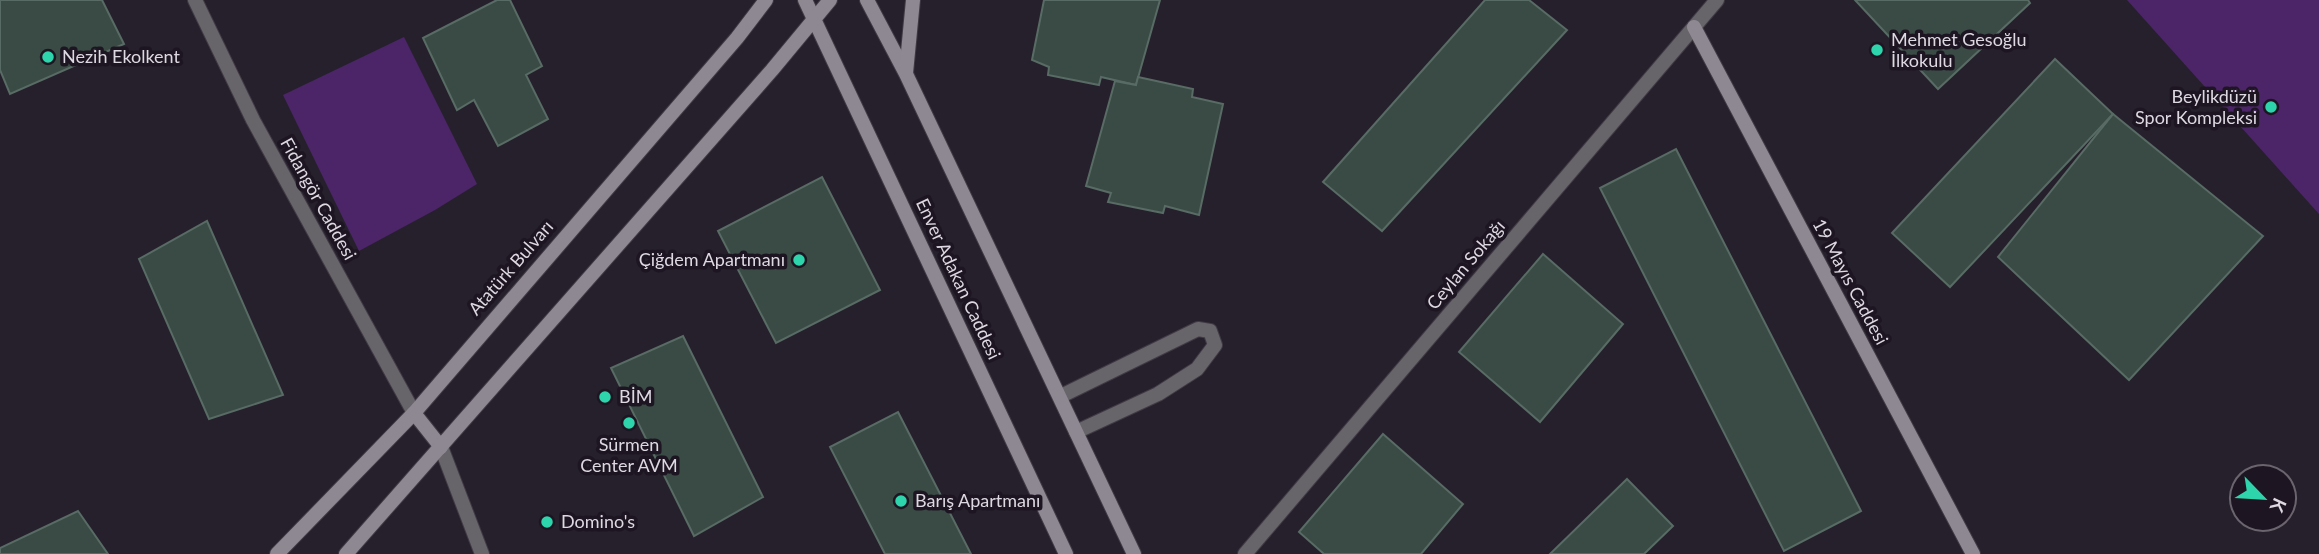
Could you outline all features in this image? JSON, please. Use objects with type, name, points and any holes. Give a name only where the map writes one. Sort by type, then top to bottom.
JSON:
[{"type":"main road","name":"Atatürk Bulvarı","points":[[277,554],[414,412],[737,38],[766,0]]},
{"type":"main road","name":"Enver Adakan Caddesi","points":[[805,0],[1066,554]]},
{"type":"main road","points":[[346,554],[830,0]]},
{"type":"main road","points":[[867,0],[906,74],[1134,554]]},
{"type":"main road","points":[[906,74],[912,0]]},
{"type":"main road","name":"19 Mayıs Caddesi","points":[[1694,27],[1973,554]]},
{"type":"main road","points":[[414,412],[441,447]]},
{"type":"street","name":"Fidangör Caddesi","points":[[195,0],[253,120],[414,412]]},
{"type":"street","name":"Ceylan Sokağı","points":[[1245,554],[1717,0]]},
{"type":"street","points":[[1060,396],[1198,329],[1210,331],[1215,345],[1198,369],[1158,394],[1076,432]]},
{"type":"street","points":[[441,447],[482,554]]},
{"type":"shaded area","name":"Beylikdüzü Spor Kompleksi","points":[[2127,0],[2319,0],[2319,214]]},
{"type":"shaded area","points":[[404,37],[477,184],[359,251],[283,95]]},
{"type":"building","name":"Nezih Ekolkent","points":[[0,0],[102,0],[124,44],[10,94],[0,70]]},
{"type":"building","points":[[497,0],[510,0],[542,66],[526,75],[548,119],[498,146],[474,100],[457,110],[423,38]]},
{"type":"building","points":[[1044,0],[1160,0],[1136,85],[1101,77],[1099,85],[1048,75],[1049,67],[1032,60]]},
{"type":"building","points":[[1485,0],[1529,0],[1567,30],[1382,231],[1323,182]]},
{"type":"building","points":[[1855,0],[2028,0],[2030,3],[1938,89]]},
{"type":"building","points":[[2055,59],[2113,114],[1950,287],[1892,233]]},
{"type":"building","points":[[1138,77],[1193,89],[1192,97],[1223,104],[1199,215],[1165,206],[1163,213],[1108,202],[1111,193],[1086,186],[1115,81],[1136,85]]},
{"type":"building","points":[[2113,114],[2263,236],[2129,380],[1998,257]]},
{"type":"building","points":[[1676,149],[1861,511],[1784,551],[1600,188]]},
{"type":"building","name":"Çiğdem Apartmanı","points":[[822,177],[880,290],[776,343],[718,231]]},
{"type":"building","points":[[207,221],[283,395],[209,419],[139,259]]},
{"type":"building","points":[[1543,254],[1623,324],[1540,422],[1459,352]]},
{"type":"building","points":[[683,336],[763,497],[694,536],[611,368]]},
{"type":"building","name":"Barış Apartmanı","points":[[898,412],[971,554],[885,554],[830,447]]},
{"type":"building","points":[[1383,434],[1463,504],[1421,554],[1324,554],[1299,532]]},
{"type":"building","points":[[1627,479],[1673,526],[1644,554],[1550,554]]},
{"type":"building","points":[[78,511],[108,554],[0,554],[0,548]]},
{"type":"place","name":"Mehmet Gesoğlu İlkokulu","points":[[1877,50]]},
{"type":"place","name":"Nezih Ekolkent","points":[[48,57]]},
{"type":"place","name":"Beylikdüzü Spor Kompleksi","points":[[2271,107]]},
{"type":"place","name":"Çiğdem Apartmanı","points":[[799,260]]},
{"type":"place","name":"BİM","points":[[605,397]]},
{"type":"place","name":"Sürmen Center AVM","points":[[629,423]]},
{"type":"place","name":"Barış Apartmanı","points":[[901,501]]},
{"type":"place","name":"Domino's","points":[[547,522]]}]
